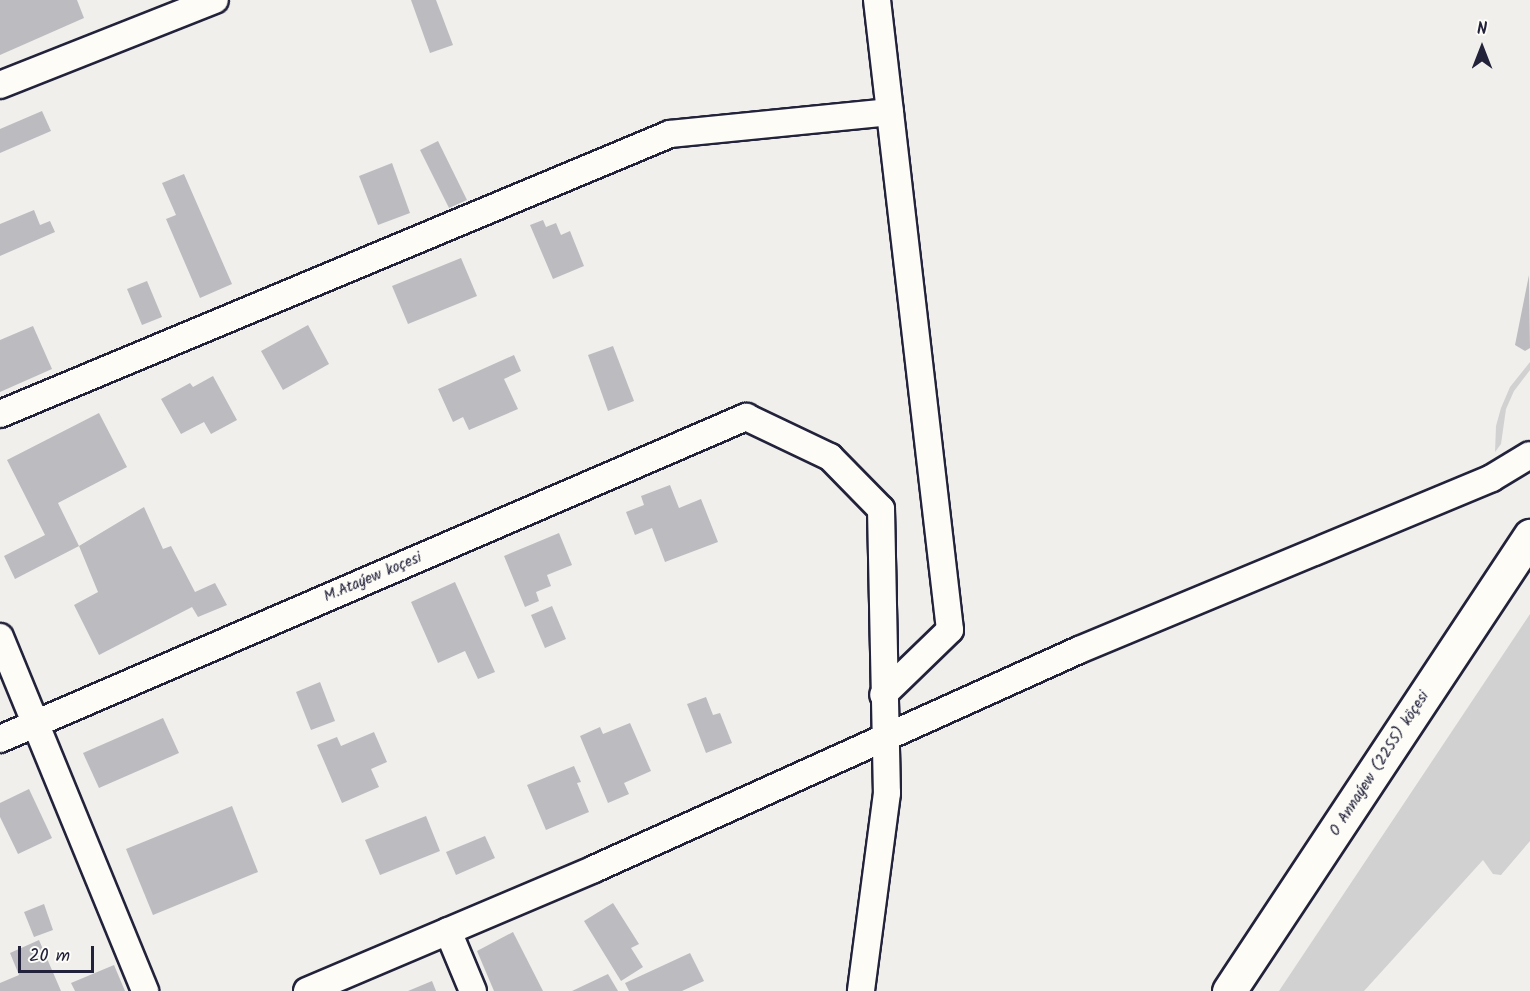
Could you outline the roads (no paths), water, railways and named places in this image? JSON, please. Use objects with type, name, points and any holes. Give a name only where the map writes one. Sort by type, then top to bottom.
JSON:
[{"type":"main road","name":"O Annaýew (2255) köçesi","points":[[1229,991],[1530,536]]},
{"type":"street","points":[[0,85],[215,0]]},
{"type":"street","points":[[861,991],[887,793],[883,695],[950,630],[877,0]]},
{"type":"street","points":[[0,414],[670,134],[890,112]]},
{"type":"street","name":"M.Ataýew koçesi","points":[[0,739],[746,417],[830,457],[881,509],[883,695]]},
{"type":"street","points":[[307,991],[594,869],[1079,650],[1492,478],[1530,455]]},
{"type":"street","points":[[0,637],[145,991]]},
{"type":"street","points":[[448,931],[473,991]]}]
